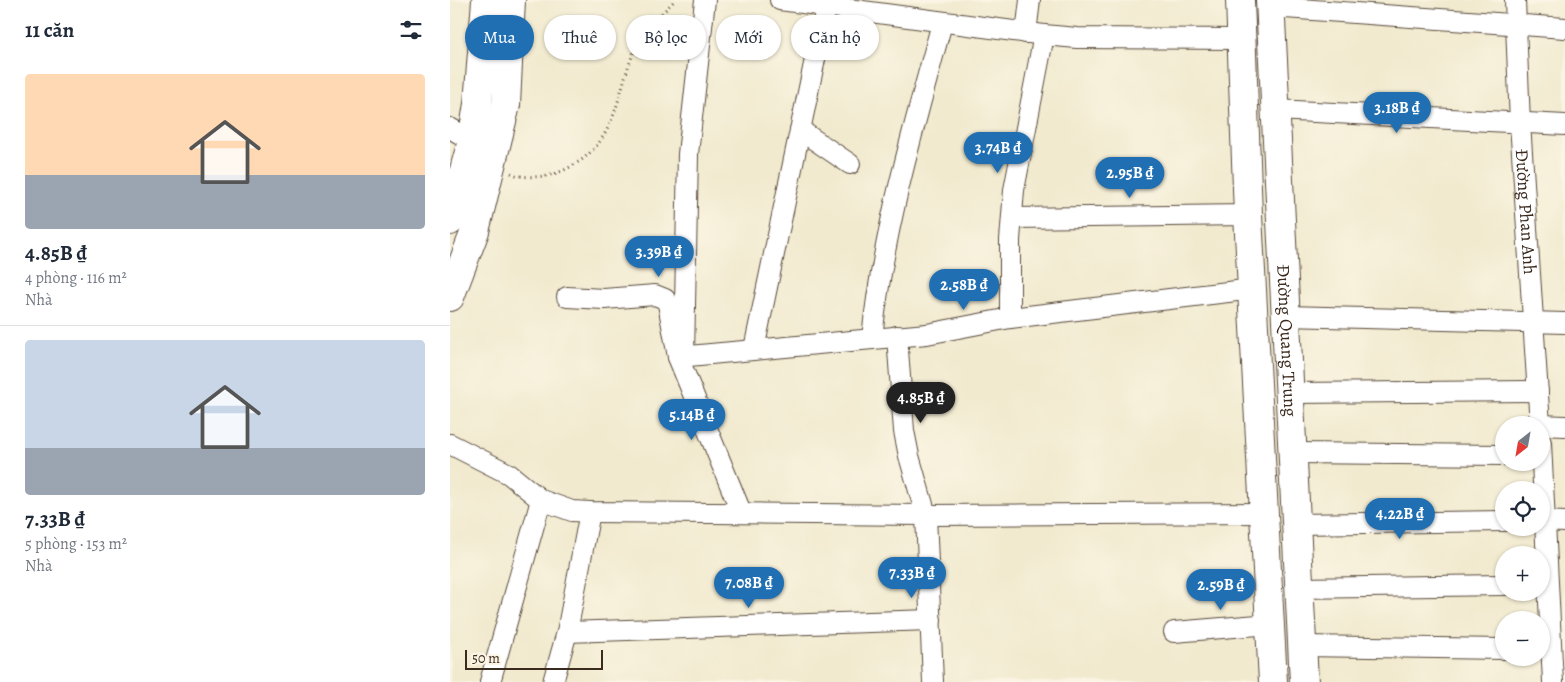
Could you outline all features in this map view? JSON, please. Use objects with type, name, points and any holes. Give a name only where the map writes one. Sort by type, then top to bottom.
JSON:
[{"type":"highway","points":[[450,222],[461,134],[478,104],[486,0]]},
{"type":"highway","points":[[450,298],[474,231],[494,162],[506,105],[511,0]]},
{"type":"highway","points":[[1240,2],[1270,4]]},
{"type":"highway","name":"Đường Quang Trung","points":[[1240,2],[1248,215],[1273,682]]},
{"type":"highway","name":"Đường Quang Trung","points":[[1270,4],[1304,682]]},
{"type":"street","points":[[681,356],[688,154],[705,0]]},
{"type":"street","points":[[780,0],[942,23],[1078,38],[1242,39]]},
{"type":"street","points":[[1010,318],[1012,218],[1035,34],[1030,0]]},
{"type":"street","name":"Đường Phan Anh","points":[[1515,0],[1520,123],[1540,416]]},
{"type":"street","points":[[1270,4],[1565,28]]},
{"type":"street","points":[[754,349],[826,7]]},
{"type":"street","points":[[872,338],[875,303],[890,225],[942,23]]},
{"type":"street","points":[[1276,110],[1565,125]]},
{"type":"street","points":[[800,130],[850,164]]},
{"type":"street","points":[[1012,218],[1248,215]]},
{"type":"street","points":[[681,356],[956,330],[1010,318],[1253,289]]},
{"type":"street","points":[[567,297],[604,299],[661,296],[668,304],[681,356],[740,512]]},
{"type":"street","points":[[1286,316],[1565,324]]},
{"type":"street","points":[[897,336],[904,431],[926,515],[933,682]]},
{"type":"street","points":[[1290,393],[1538,391]]},
{"type":"street","points":[[1550,425],[1565,426]]},
{"type":"street","points":[[450,444],[509,474],[541,500],[559,508],[590,512],[926,515],[1265,513]]},
{"type":"street","points":[[1293,453],[1495,455]]},
{"type":"street","points":[[490,682],[541,500]]},
{"type":"street","points":[[553,682],[567,632],[590,512]]},
{"type":"street","points":[[1296,524],[1495,521]]},
{"type":"street","points":[[1550,521],[1565,522]]},
{"type":"street","points":[[1299,588],[1495,585]]},
{"type":"street","points":[[1550,600],[1557,620],[1550,638]]},
{"type":"street","points":[[567,632],[931,620]]},
{"type":"street","points":[[1174,632],[1270,624]]},
{"type":"street","points":[[1302,646],[1495,649]]},
{"type":"street","points":[[1549,666],[1552,682]]},
{"type":"path","points":[[494,162],[514,174],[536,177],[553,175],[570,168],[589,154],[607,132],[615,115],[638,42],[655,19],[675,0]]}]
